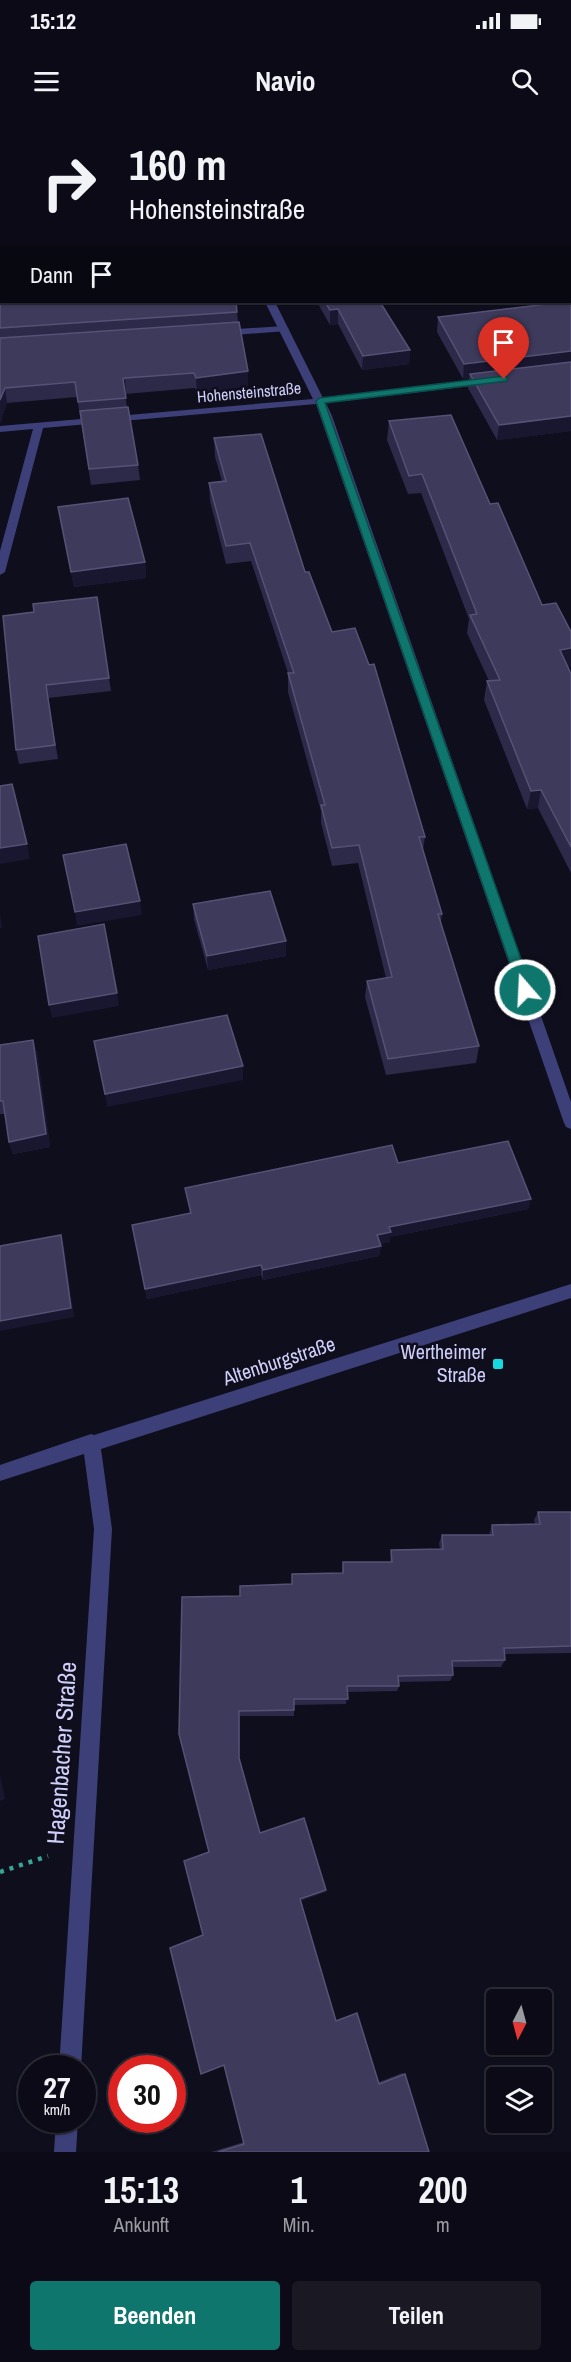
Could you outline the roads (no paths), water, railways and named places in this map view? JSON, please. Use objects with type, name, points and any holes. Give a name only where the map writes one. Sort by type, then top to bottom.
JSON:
[{"type":"street","points":[[271,303],[320,401],[571,1123]]},
{"type":"street","points":[[207,334],[284,329]]},
{"type":"street","name":"Hohensteinstraße","points":[[0,429],[38,428],[320,401],[500,379]]},
{"type":"street","points":[[0,572],[38,428]]},
{"type":"street","name":"Altenburgstraße","points":[[0,1473],[91,1442],[571,1292]]},
{"type":"street","name":"Hagenbacher Straße","points":[[71,2055],[104,1529],[91,1442]]},
{"type":"street","points":[[65,2152],[66,2133]]},
{"type":"place","name":"Wertheimer Straße","points":[[498,1364]]}]
